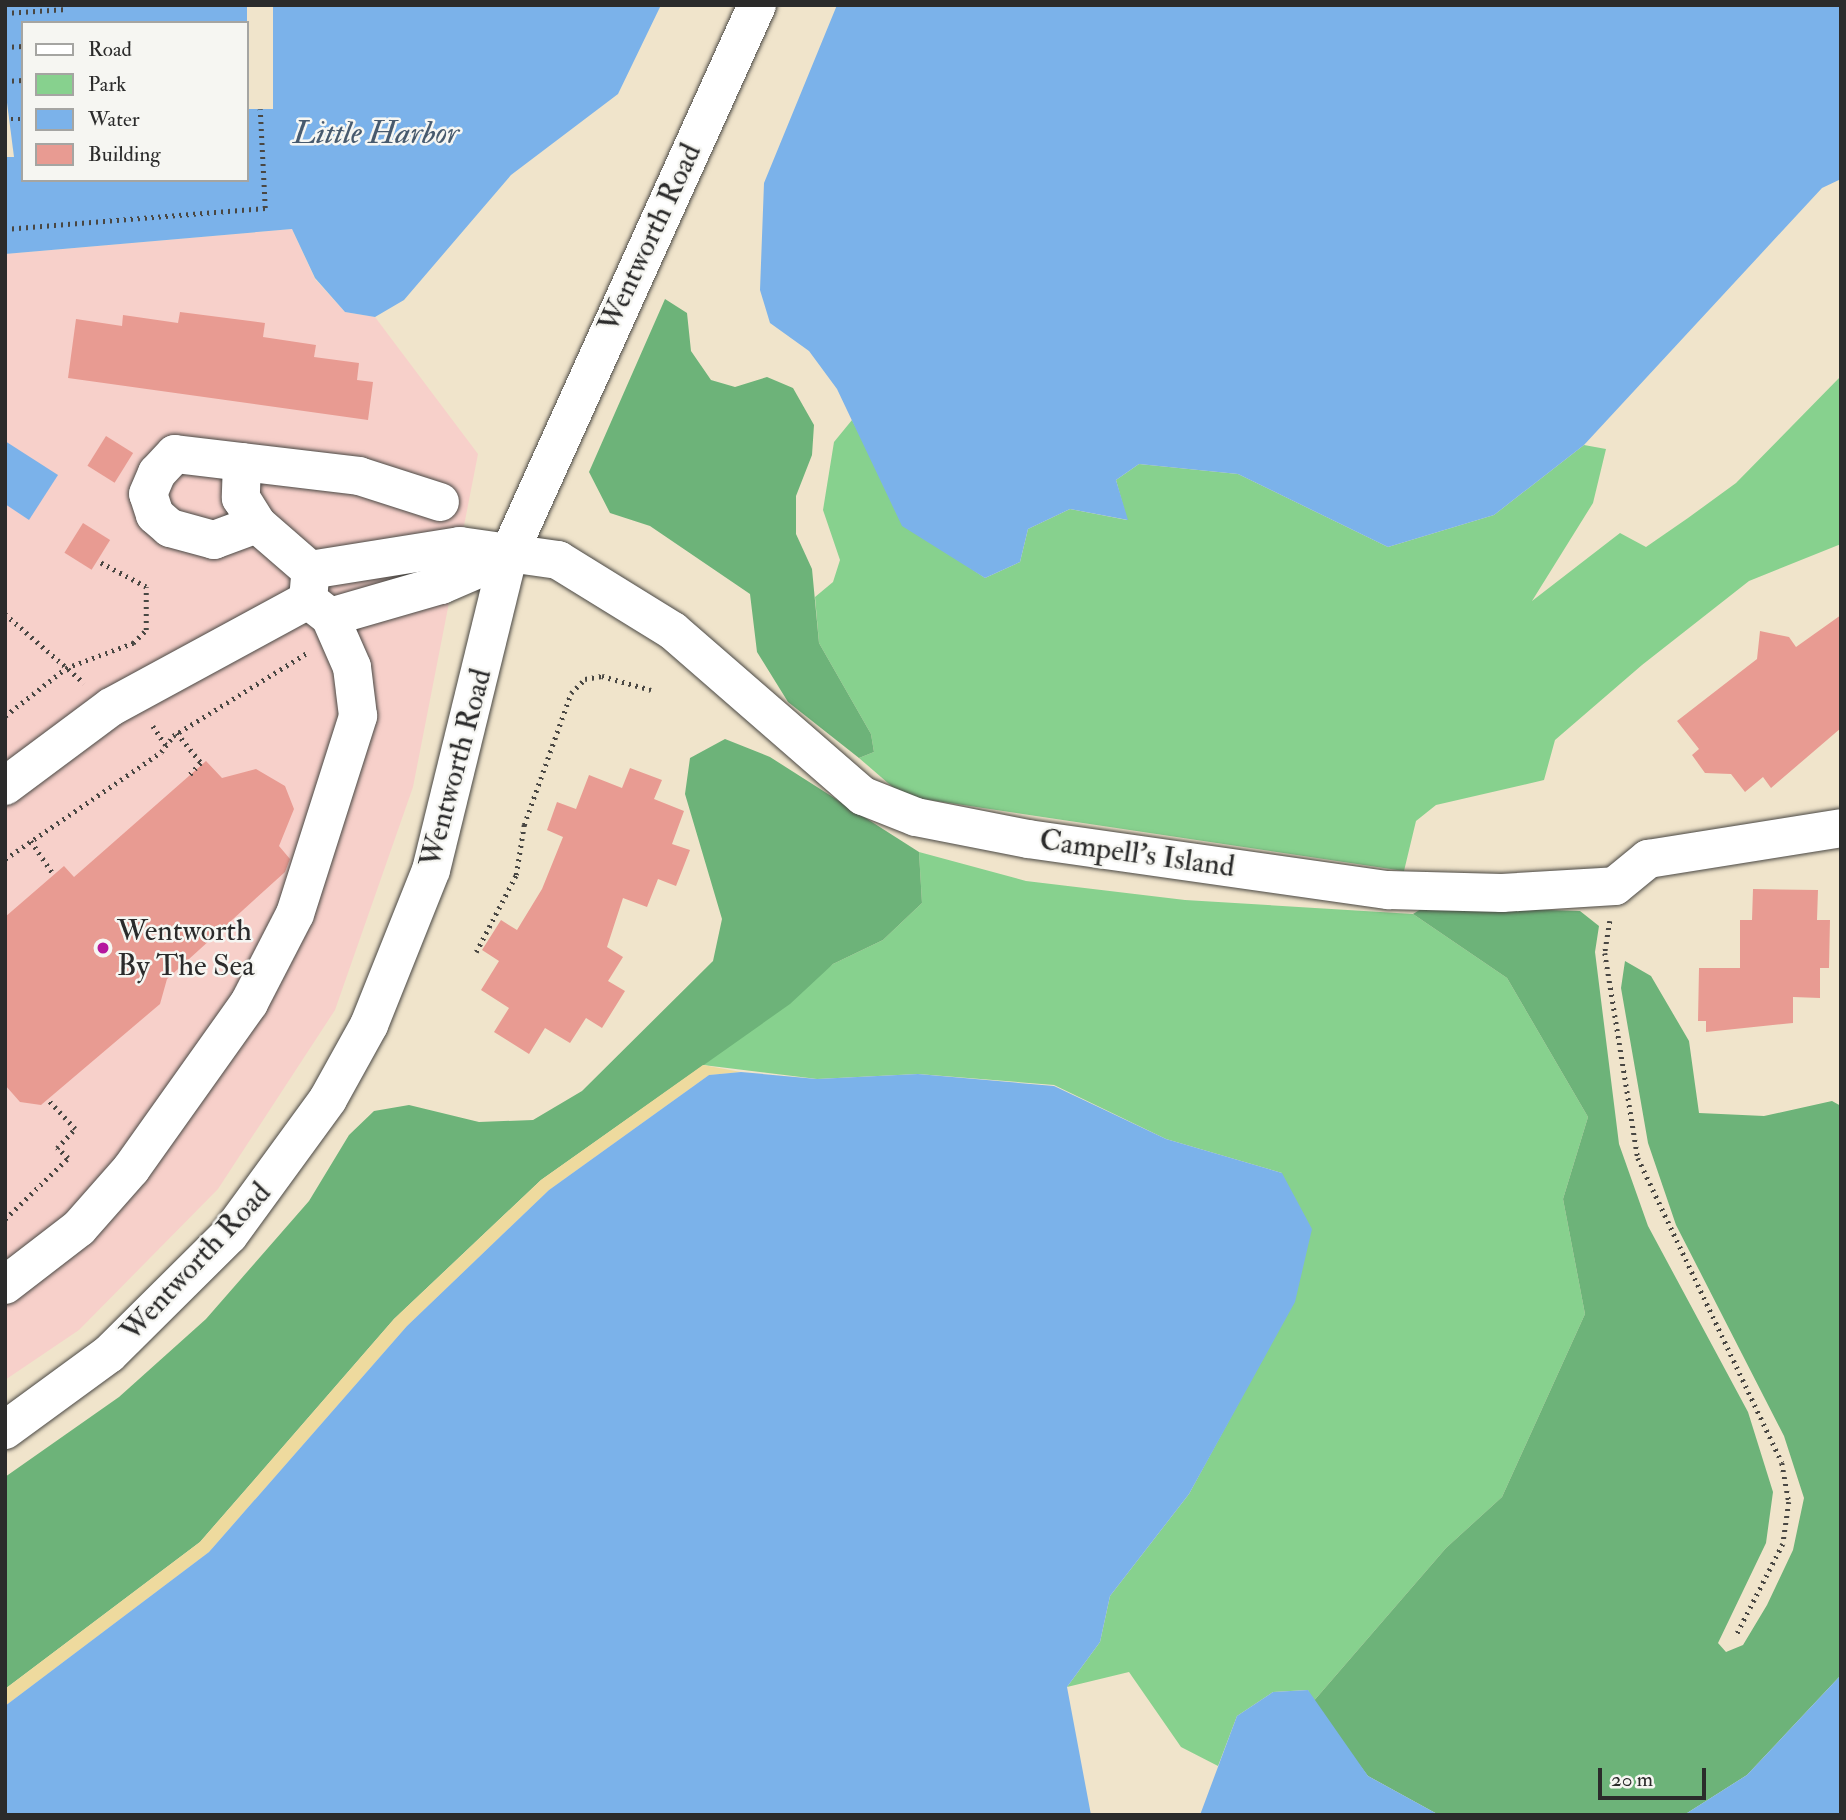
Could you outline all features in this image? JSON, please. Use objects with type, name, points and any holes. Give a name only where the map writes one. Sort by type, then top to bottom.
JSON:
[{"type":"main road","name":"Wentworth Road","points":[[5,1430],[109,1354],[172,1297],[229,1236],[328,1099],[397,962],[431,870],[509,556],[757,5]]},
{"type":"main road","points":[[257,524],[214,540],[194,538],[155,515],[148,494],[175,454],[359,477],[440,502]]},
{"type":"main road","points":[[5,1285],[79,1228],[131,1169],[249,1003],[295,914],[358,716],[352,667],[322,605],[257,524],[241,498],[242,462]]},
{"type":"main road","name":"Campell's Island","points":[[322,605],[460,546],[509,556],[558,560],[652,615],[863,796],[916,817],[1388,890],[1502,893],[1615,886]]},
{"type":"main road","points":[[5,786],[111,707],[322,605],[441,585],[509,556]]},
{"type":"main road","points":[[1615,886],[1648,859],[1841,828]]},
{"type":"path","points":[[5,13],[67,9]]},
{"type":"path","points":[[5,229],[265,208],[260,109]]},
{"type":"path","points":[[11,119],[21,119]]},
{"type":"path","points":[[5,716],[66,668],[133,643],[146,630],[146,587],[97,561]]},
{"type":"path","points":[[5,859],[161,752],[177,733],[322,605]]},
{"type":"path","points":[[5,614],[111,707]]},
{"type":"path","points":[[475,952],[516,875],[524,825],[570,693],[585,679],[602,676],[651,690]]},
{"type":"path","points":[[177,733],[201,763],[189,776]]},
{"type":"path","points":[[31,842],[54,875]]},
{"type":"path","points":[[1615,886],[1605,953],[1638,1158],[1669,1232],[1753,1393],[1782,1463],[1789,1502],[1783,1544],[1737,1634]]},
{"type":"path","points":[[5,1219],[68,1157],[57,1148],[75,1129],[47,1100]]},
{"type":"shaded area","points":[[292,229],[315,279],[345,312],[375,317],[478,454],[413,787],[335,1010],[218,1189],[79,1330],[5,1380],[5,254]]},
{"type":"green space","points":[[665,299],[687,313],[691,351],[711,380],[735,387],[767,377],[793,388],[814,425],[812,455],[796,496],[796,534],[812,569],[819,643],[871,734],[874,752],[859,758],[788,702],[757,652],[750,594],[650,526],[610,513],[589,472]]},
{"type":"green space","points":[[1841,376],[1841,544],[1749,581],[1642,665],[1555,740],[1544,780],[1436,805],[1416,821],[1404,871],[903,796],[859,758],[874,752],[871,734],[819,643],[815,597],[833,582],[840,560],[823,510],[834,442],[852,420],[877,468],[954,557],[985,578],[1020,562],[1028,529],[1070,509],[1127,520],[1116,480],[1139,464],[1238,474],[1388,547],[1494,515],[1584,445],[1606,449],[1593,503],[1532,601],[1620,533],[1646,547],[1688,518],[1736,483]]},
{"type":"green space","points":[[725,739],[770,757],[919,852],[922,903],[883,940],[833,964],[790,1004],[541,1180],[394,1319],[200,1542],[5,1689],[5,1477],[119,1397],[206,1319],[309,1201],[349,1135],[374,1111],[409,1105],[479,1122],[533,1120],[582,1091],[713,961],[722,919],[685,794],[690,758]]},
{"type":"green space","points":[[919,852],[1026,881],[1185,900],[1413,914],[1507,978],[1588,1117],[1563,1199],[1585,1314],[1502,1497],[1446,1548],[1312,1703],[1308,1690],[1273,1692],[1237,1716],[1218,1766],[1181,1747],[1129,1672],[1067,1687],[1100,1642],[1110,1596],[1189,1494],[1257,1369],[1282,1173],[1166,1139],[1054,1085],[918,1074],[817,1079],[703,1065],[833,964],[883,940],[922,903]]},
{"type":"green space","points":[[1426,906],[1580,911],[1599,926],[1595,952],[1619,1144],[1648,1226],[1748,1412],[1773,1492],[1766,1543],[1718,1643],[1726,1652],[1743,1645],[1767,1605],[1793,1550],[1804,1498],[1784,1436],[1676,1225],[1648,1143],[1621,988],[1625,961],[1651,976],[1689,1041],[1699,1113],[1764,1116],[1832,1101],[1841,1106],[1841,1675],[1747,1775],[1684,1815],[1439,1815],[1368,1776],[1312,1703],[1446,1548],[1502,1497],[1585,1314],[1563,1199],[1588,1117],[1507,978],[1413,914]]},
{"type":"sand","points":[[703,1065],[741,1072],[709,1075],[549,1190],[407,1326],[209,1552],[5,1706],[5,1689],[200,1542],[394,1319],[541,1180]]},
{"type":"water","name":"Little Harbor","points":[[5,5],[661,5],[618,94],[511,175],[404,300],[375,317],[345,312],[315,278],[292,229],[5,254]]},
{"type":"water","points":[[837,5],[1841,5],[1841,179],[1822,188],[1584,445],[1494,515],[1388,547],[1238,474],[1139,464],[1116,480],[1128,520],[1070,509],[1028,529],[1020,562],[985,578],[902,526],[837,389],[809,351],[770,323],[760,290],[764,183]]},
{"type":"water","points":[[5,441],[58,475],[29,520],[5,504]]},
{"type":"water","points":[[741,1072],[817,1079],[918,1074],[1054,1086],[1166,1139],[1282,1173],[1312,1229],[1295,1302],[1189,1494],[1110,1596],[1100,1642],[1067,1687],[1091,1815],[5,1815],[5,1706],[209,1552],[407,1326],[549,1190],[709,1075]]},
{"type":"water","points":[[1841,1675],[1841,1815],[1684,1815],[1747,1775]]},
{"type":"water","points":[[1308,1690],[1368,1776],[1439,1815],[1200,1815],[1237,1716],[1273,1692]]},
{"type":"pier","points":[[247,5],[273,5],[273,109],[248,109]]},
{"type":"pier","points":[[5,87],[14,157],[5,157]]},
{"type":"building","points":[[180,312],[265,323],[263,337],[316,345],[314,357],[359,363],[357,380],[373,382],[368,420],[68,378],[76,319],[122,326],[123,315],[178,323]]},
{"type":"building","points":[[106,436],[133,453],[115,483],[87,466]]},
{"type":"building","points":[[83,523],[110,540],[92,570],[64,553]]},
{"type":"building","points":[[1841,615],[1841,728],[1771,788],[1763,777],[1745,792],[1731,774],[1705,773],[1692,755],[1699,749],[1677,721],[1757,659],[1760,631],[1789,637],[1796,647]]},
{"type":"building","name":"Wentworth By The Sea","points":[[206,761],[222,778],[256,769],[285,786],[294,809],[279,846],[290,859],[285,872],[167,979],[160,1004],[41,1105],[20,1102],[5,1085],[5,917],[64,866],[74,877]]},
{"type":"building","points":[[630,768],[662,780],[654,799],[684,811],[672,844],[690,850],[676,886],[658,879],[647,907],[623,898],[607,947],[623,957],[608,981],[625,991],[602,1028],[586,1018],[570,1043],[545,1028],[529,1054],[494,1032],[509,1008],[481,990],[499,961],[482,950],[501,920],[517,930],[542,889],[563,837],[547,830],[557,802],[576,809],[589,775],[622,788]]},
{"type":"building","points":[[1753,889],[1818,890],[1817,920],[1830,920],[1829,968],[1820,968],[1820,998],[1793,997],[1793,1023],[1706,1032],[1706,1021],[1698,1021],[1699,968],[1740,968],[1740,920],[1752,920]]},
{"type":"place","name":"Wentworth By The Sea","points":[[103,948]]}]
